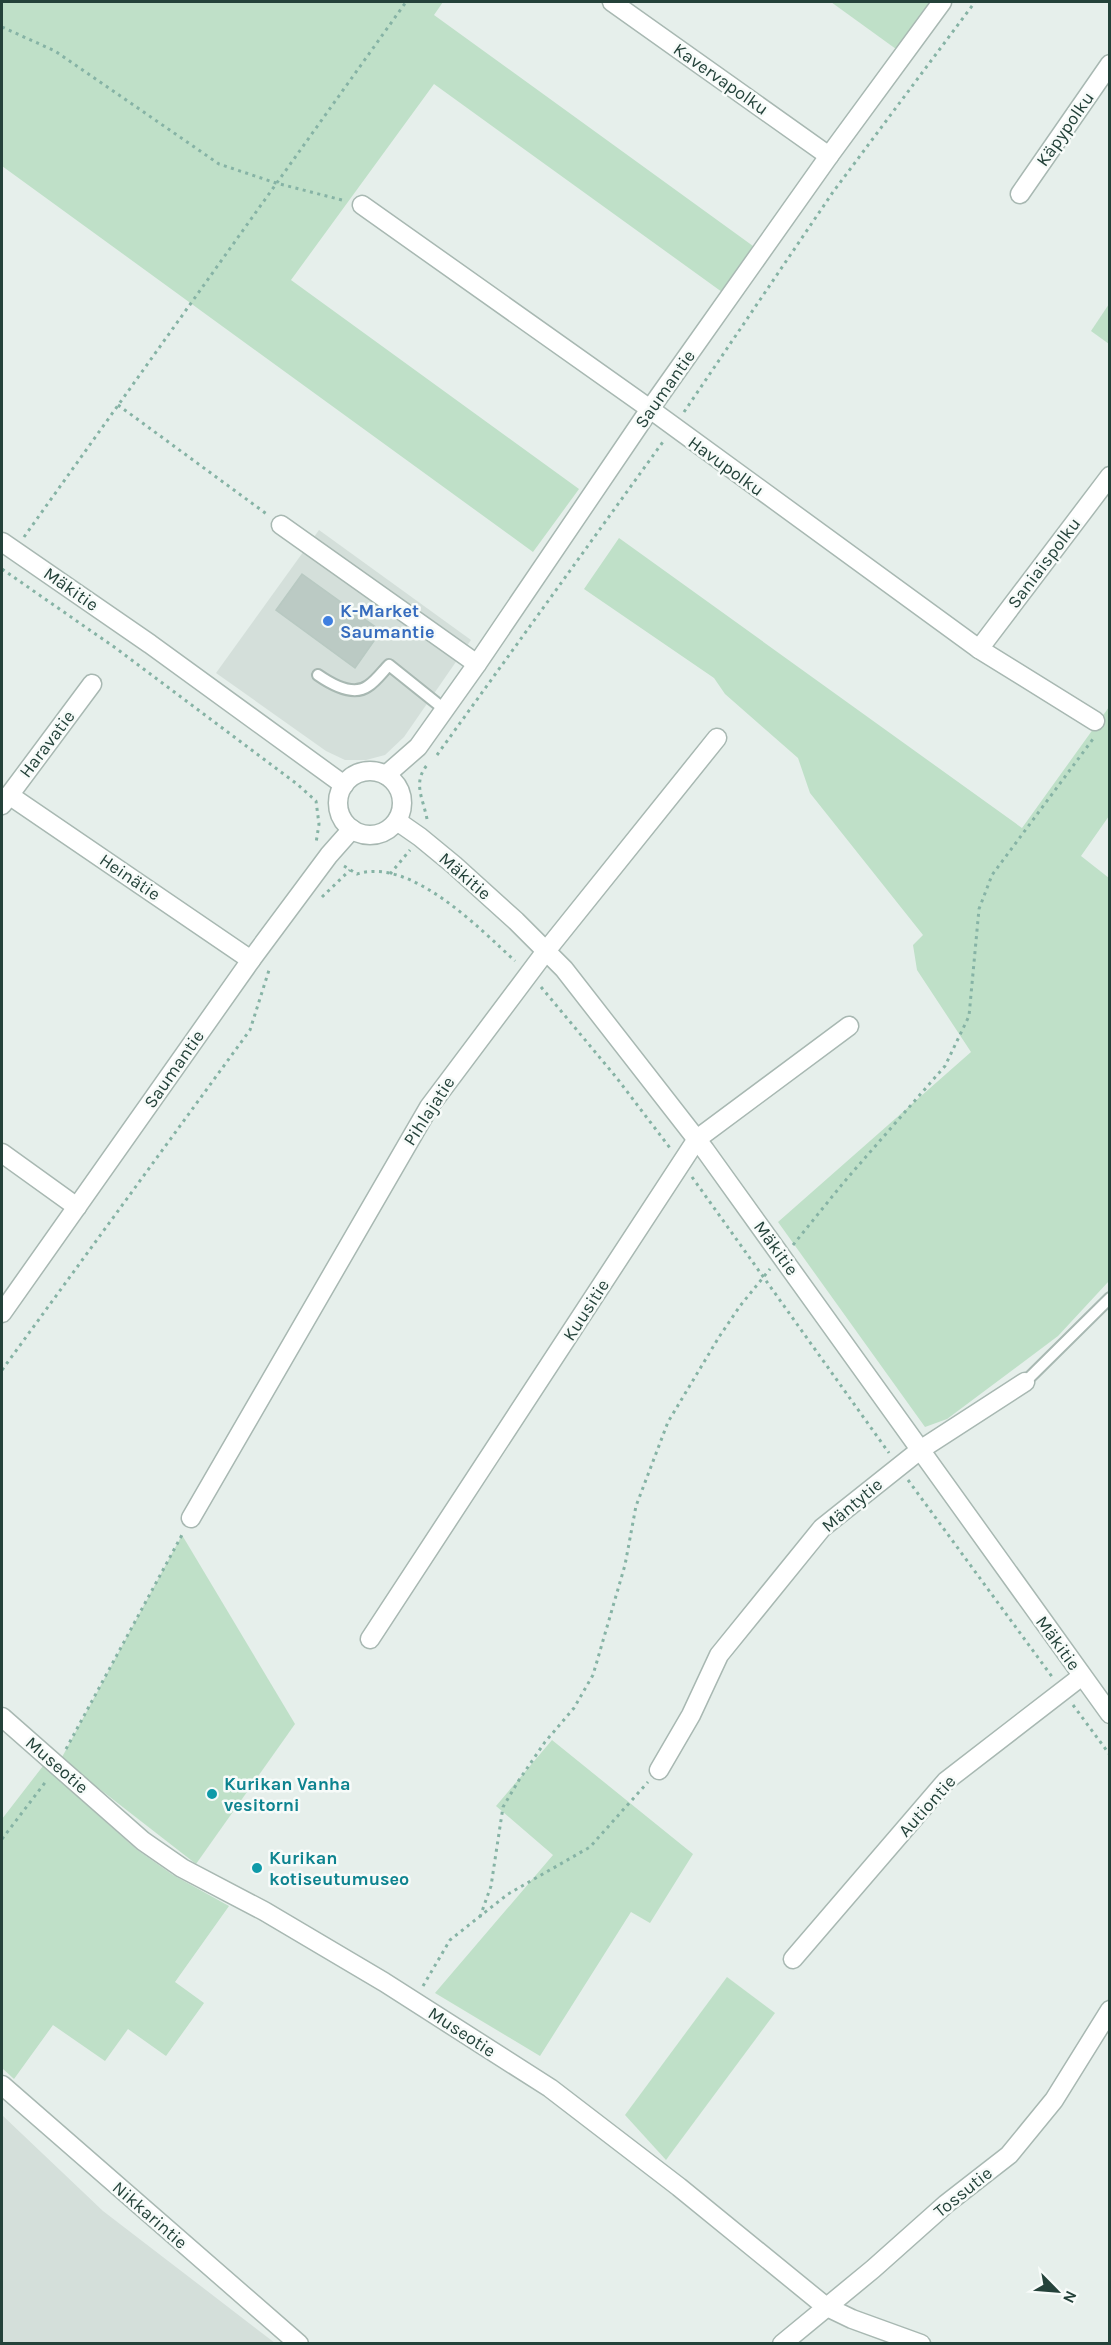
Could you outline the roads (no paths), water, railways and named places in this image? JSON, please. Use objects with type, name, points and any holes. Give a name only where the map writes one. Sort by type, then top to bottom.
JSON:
[{"type":"street","name":"Kavervapolku","points":[[612,2],[829,156]]},
{"type":"street","name":"Saumantie","points":[[386,775],[417,747],[477,664],[650,409],[829,156],[942,2]]},
{"type":"street","name":"Käpypolku","points":[[1020,194],[1110,64]]},
{"type":"street","name":"Havupolku","points":[[362,205],[650,409],[979,649],[1095,728]]},
{"type":"street","name":"Saniaispolku","points":[[979,649],[1110,476]]},
{"type":"street","points":[[281,525],[477,664]]},
{"type":"street","name":"Mäkitie","points":[[8,546],[150,644],[344,785]]},
{"type":"street","name":"Haravatie","points":[[5,800],[92,684]]},
{"type":"street","name":"Pihlajatie","points":[[191,1518],[429,1107],[546,951],[717,738]]},
{"type":"street","points":[[365,771],[386,775],[396,783],[402,797],[401,813],[397,821],[388,830],[376,835],[352,830],[343,820],[339,809],[338,799],[344,785],[353,776],[365,771]]},
{"type":"street","name":"Heinätie","points":[[5,800],[251,960]]},
{"type":"street","name":"Mäkitie","points":[[397,821],[453,865],[516,921],[564,969],[698,1139],[1110,1714]]},
{"type":"street","name":"Saumantie","points":[[2,1313],[251,960],[329,855],[352,830]]},
{"type":"street","name":"Kuusitie","points":[[370,1639],[698,1139],[849,1026]]},
{"type":"street","points":[[2,1153],[77,1206]]},
{"type":"street","name":"Mäntytie","points":[[659,1770],[691,1715],[719,1655],[822,1528],[920,1450],[1025,1382]]},
{"type":"street","name":"Autiontie","points":[[793,1959],[946,1781],[1082,1676]]},
{"type":"street","name":"Museotie","points":[[2,1718],[143,1841],[182,1868],[264,1911],[414,2001],[550,2088],[679,2187],[825,2306],[852,2319],[921,2343]]},
{"type":"street","name":"Tossutie","points":[[782,2343],[873,2269],[946,2204],[1009,2155],[1054,2100],[1110,2010]]},
{"type":"street","name":"Nikkarintie","points":[[2,2085],[299,2343]]},
{"type":"lane","points":[[318,675],[333,685],[355,690],[367,687],[389,665],[444,709]]},
{"type":"lane","name":"Mäntytie","points":[[1025,1382],[1110,1298]]},
{"type":"place","name":"K-Market Saumantie","points":[[328,621]]},
{"type":"place","name":"Kurikan Vanha vesitorni","points":[[212,1794]]},
{"type":"place","name":"Kurikan kotiseutumuseo","points":[[257,1868]]}]
